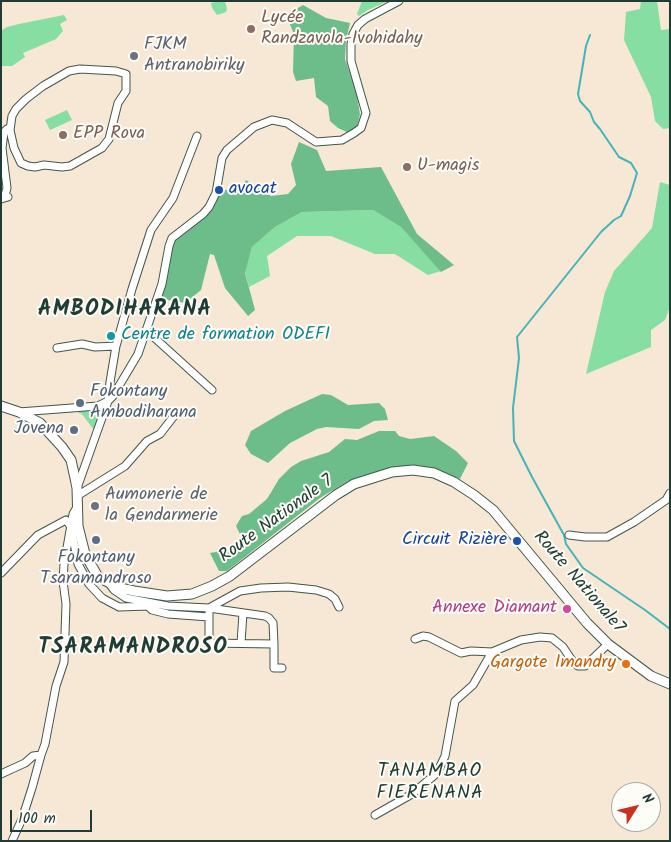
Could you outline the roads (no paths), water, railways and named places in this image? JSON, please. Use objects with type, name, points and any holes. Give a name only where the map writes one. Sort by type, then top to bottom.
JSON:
[{"type":"main road","points":[[1,406],[19,412],[40,423],[62,447],[71,460],[77,492]]},
{"type":"main road","name":"Route Nationale 7","points":[[77,492],[75,526],[85,554],[98,576],[120,588],[167,596],[192,594],[212,586],[248,564],[336,495],[354,484],[392,472],[413,470],[434,473],[454,482],[478,497],[513,533]]},
{"type":"main road","name":"Route Nationale7","points":[[513,533],[587,623],[608,644],[651,676],[670,684]]},
{"type":"street","points":[[19,412],[98,406],[113,396],[131,368],[147,330],[162,284],[172,238],[209,207],[218,186],[222,158],[238,139],[254,127],[272,120],[288,123],[316,142],[342,140],[361,128],[366,113],[351,61],[353,34],[365,19],[399,1]]},
{"type":"street","points":[[80,69],[116,70],[126,74],[126,91],[118,103],[109,139],[102,148],[70,166],[44,165],[35,167],[21,163],[14,148],[10,130],[12,116],[16,109],[26,99],[59,76],[80,69]]},
{"type":"street","points":[[1,199],[8,197],[5,194],[7,188],[2,148],[4,132],[7,129],[10,130]]},
{"type":"street","points":[[77,492],[108,401],[116,346],[151,230],[173,198],[197,136]]},
{"type":"street","points":[[147,330],[212,390]]},
{"type":"street","points":[[57,348],[82,344],[116,346]]},
{"type":"street","points":[[77,492],[125,466],[147,441],[160,434],[174,416]]},
{"type":"street","points":[[569,535],[585,538],[607,536],[634,522],[666,500],[670,493]]},
{"type":"street","points":[[1,573],[38,536],[66,520],[75,526]]},
{"type":"street","points":[[75,526],[78,564],[89,584],[102,598],[119,607],[148,606],[152,610],[168,614],[209,617]]},
{"type":"street","points":[[12,841],[22,819],[46,744],[56,686],[64,662],[66,604],[63,581],[64,564],[75,526]]},
{"type":"street","points":[[108,582],[114,590],[126,598],[168,606],[208,608],[269,618],[273,623],[274,668],[282,668]]},
{"type":"street","points":[[208,608],[240,591],[288,587],[316,590],[329,594],[335,599],[339,607]]},
{"type":"street","points":[[208,608],[209,643],[274,644]]},
{"type":"street","points":[[241,643],[243,613]]},
{"type":"street","points":[[415,639],[423,636],[429,637],[461,653],[471,651],[492,652],[521,640],[540,637],[552,638],[563,647],[571,660],[578,666],[585,666],[608,644]]},
{"type":"street","points":[[376,815],[412,794],[437,773],[446,756],[455,701],[473,684],[492,652]]},
{"type":"street","points":[[1,774],[25,763],[33,756],[41,755]]},
{"type":"waterway","points":[[590,35],[586,46],[578,94],[580,101],[590,112],[594,122],[619,157],[631,163],[637,173],[621,216],[601,232],[517,337],[519,358],[513,408],[514,441],[564,535],[566,544],[583,568],[670,629]]},
{"type":"place","name":"Lycée Randzavola-Ivohidahy","points":[[251,29]]},
{"type":"place","name":"FJKM Antranobiriky","points":[[134,56]]},
{"type":"place","name":"EPP Rova","points":[[63,135]]},
{"type":"place","name":"U-magis","points":[[407,167]]},
{"type":"place","name":"avocat","points":[[219,190]]},
{"type":"place","name":"Centre de formation ODEFI","points":[[111,336]]},
{"type":"place","name":"Fokontany Ambodiharana","points":[[80,403]]},
{"type":"place","name":"Jovena","points":[[74,430]]},
{"type":"place","name":"Aumonerie de la Gendarmerie","points":[[95,506]]},
{"type":"place","name":"Fokontany Tsaramandroso","points":[[96,540]]},
{"type":"place","name":"Circuit Rizière","points":[[517,541]]},
{"type":"place","name":"Annexe Diamant","points":[[567,609]]},
{"type":"place","name":"Gargote Imandry","points":[[626,664]]},
{"type":"district","name":"AMBODIHARANA","points":[[125,311]]},
{"type":"district","name":"TSARAMANDROSO","points":[[133,649]]},
{"type":"district","name":"TANAMBAO FIERENANA","points":[[430,784]]}]
